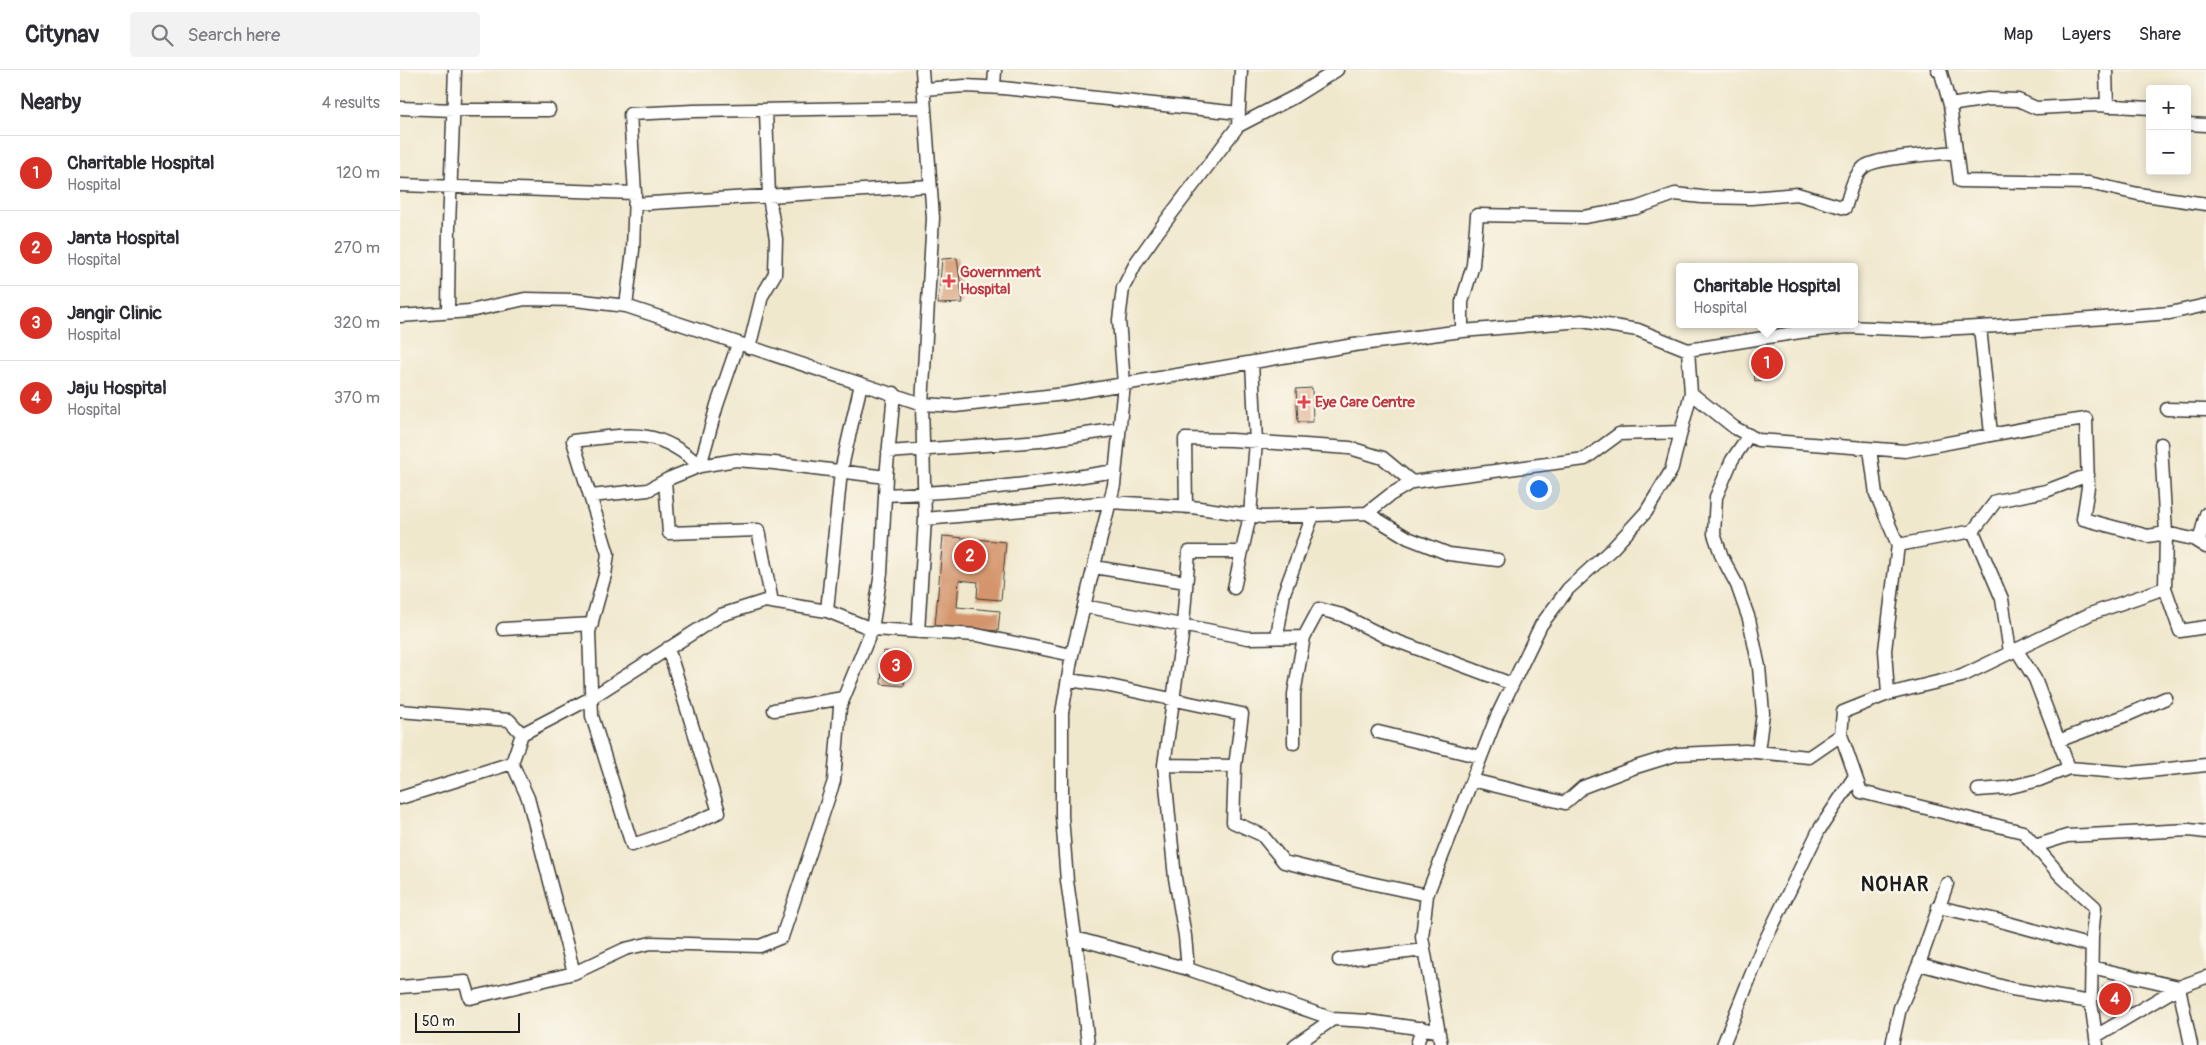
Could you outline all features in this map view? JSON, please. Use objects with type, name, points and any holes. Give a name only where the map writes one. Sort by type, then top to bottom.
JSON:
[{"type":"street","points":[[448,312],[455,70]]},
{"type":"street","points":[[918,632],[926,520],[922,404],[933,218],[922,70]]},
{"type":"street","points":[[994,87],[995,70]]},
{"type":"street","points":[[1238,126],[1241,70]]},
{"type":"street","points":[[1088,1045],[1067,881],[1062,816],[1062,713],[1072,655],[1110,502],[1115,471],[1124,384],[1119,320],[1123,288],[1137,261],[1159,230],[1238,126],[1294,98],[1337,70]]},
{"type":"street","points":[[1938,70],[1941,73],[1950,105],[1960,181],[2089,183],[2138,194],[2206,204]]},
{"type":"street","points":[[2106,70],[2108,106]]},
{"type":"street","points":[[923,89],[965,86],[994,87],[1239,113]]},
{"type":"street","points":[[1950,105],[1988,99],[2018,100],[2036,108],[2108,106],[2146,108]]},
{"type":"street","points":[[626,306],[633,250],[635,198],[630,114],[924,107]]},
{"type":"street","points":[[400,108],[549,110]]},
{"type":"street","points":[[700,466],[717,405],[743,346],[762,296],[775,274],[776,239],[769,197],[766,111]]},
{"type":"street","points":[[2191,124],[2206,125]]},
{"type":"street","points":[[1462,332],[1462,302],[1472,265],[1477,215],[1584,217],[1636,208],[1675,194],[1751,198],[1797,194],[1845,208],[1854,180],[1865,166],[1886,160],[1956,152]]},
{"type":"street","points":[[400,184],[635,198],[769,197],[930,186]]},
{"type":"street","points":[[400,316],[470,311],[526,299],[575,300],[626,306],[743,346],[894,393],[922,404],[954,406],[1065,394],[1354,345],[1582,320],[1638,330],[1688,350],[1800,332],[1838,328]]},
{"type":"street","points":[[1858,327],[1921,330],[1980,327],[2170,313],[2206,305]]},
{"type":"street","points":[[1980,327],[1991,434]]},
{"type":"street","points":[[1441,1045],[1422,937],[1427,894],[1481,757],[1512,684],[1541,625],[1568,589],[1613,548],[1646,512],[1671,471],[1691,393],[1688,350]]},
{"type":"street","points":[[1234,588],[1250,515],[1256,442],[1252,363]]},
{"type":"street","points":[[827,611],[841,471],[861,384]]},
{"type":"street","points":[[400,987],[464,982],[470,998],[574,973],[625,949],[651,944],[760,946],[782,937],[834,781],[840,707],[872,629],[881,573],[886,477],[894,393]]},
{"type":"street","points":[[1691,393],[1734,428],[1758,440],[1905,451],[1991,434],[2086,419],[2088,487],[2083,519],[2148,536],[2166,533],[2193,539],[2202,545],[2206,514]]},
{"type":"street","points":[[2167,409],[2206,410]]},
{"type":"street","points":[[888,452],[1040,441],[1119,429]]},
{"type":"street","points":[[1367,513],[1390,495],[1412,482],[1585,459],[1620,434],[1681,432]]},
{"type":"street","points":[[668,648],[680,692],[719,812],[680,829],[632,845],[592,716],[589,632],[605,575],[608,554],[573,441],[622,435],[653,436],[684,451],[700,466]]},
{"type":"street","points":[[1749,435],[1732,460],[1716,497],[1714,534],[1722,557],[1737,584],[1749,619],[1757,658],[1763,712],[1758,752]]},
{"type":"street","points":[[1186,507],[1185,439],[1350,448],[1383,458],[1412,482]]},
{"type":"street","points":[[2161,444],[2166,533],[2165,588],[2180,631],[2206,627]]},
{"type":"street","points":[[1870,448],[1876,494],[1898,545],[1886,650],[1888,694]]},
{"type":"street","points":[[591,496],[648,490],[700,466],[736,460],[886,477]]},
{"type":"street","points":[[885,495],[924,494],[1053,481],[1115,471]]},
{"type":"street","points":[[1898,545],[1973,531],[1996,501],[2046,491],[2088,475]]},
{"type":"street","points":[[664,481],[669,533],[758,530],[772,602]]},
{"type":"street","points":[[926,520],[1110,502],[1186,507],[1263,517],[1367,513],[1408,538],[1449,554],[1498,560]]},
{"type":"street","points":[[1277,637],[1284,593],[1313,515]]},
{"type":"street","points":[[1973,531],[2002,599],[2013,650],[2035,679],[2068,768]]},
{"type":"street","points":[[1188,969],[1185,936],[1175,878],[1164,766],[1183,625],[1189,552],[1242,552]]},
{"type":"street","points":[[1094,567],[1186,582]]},
{"type":"street","points":[[2165,588],[2090,614],[1962,676],[1888,694],[1843,712],[1841,736],[1861,792],[1881,799],[2023,832],[2061,876],[2094,907],[2091,1002],[2097,1040],[2179,987],[2206,976]]},
{"type":"street","points":[[574,973],[528,798],[512,763],[522,734],[590,698],[721,615],[765,601],[827,611],[872,629],[977,635],[1072,655]]},
{"type":"street","points":[[1084,606],[1248,638],[1304,637]]},
{"type":"street","points":[[1294,743],[1294,694],[1304,637],[1319,608],[1342,615],[1386,636],[1512,684]]},
{"type":"street","points":[[503,629],[592,624]]},
{"type":"street","points":[[1068,680],[1105,684],[1242,714],[1235,766],[1233,822],[1262,835],[1284,862],[1370,884],[1427,894]]},
{"type":"street","points":[[774,710],[843,698]]},
{"type":"street","points":[[2058,741],[2166,698]]},
{"type":"street","points":[[400,711],[509,720],[522,734]]},
{"type":"street","points":[[1378,732],[1481,757]]},
{"type":"street","points":[[1472,780],[1565,803],[1584,787],[1636,767],[1678,754],[1758,752],[1809,757],[1841,736]]},
{"type":"street","points":[[400,798],[512,763]]},
{"type":"street","points":[[1978,790],[2006,788],[2039,780],[2068,768],[2131,773],[2206,765]]},
{"type":"street","points":[[1164,766],[1235,766]]},
{"type":"street","points":[[1723,1045],[1763,945],[1820,830],[1856,776]]},
{"type":"street","points":[[2035,846],[2067,836],[2190,830],[2206,832]]},
{"type":"street","points":[[1892,1045],[1900,1008],[1919,964],[1947,884]]},
{"type":"street","points":[[1938,907],[1997,920],[2092,946]]},
{"type":"street","points":[[1075,938],[1188,969],[1333,1019],[1368,1021],[1438,1031]]},
{"type":"street","points":[[1339,960],[1424,950]]},
{"type":"street","points":[[1919,964],[2012,989],[2091,1002]]},
{"type":"street","points":[[2091,967],[2179,987]]},
{"type":"street","points":[[2179,987],[2191,1045]]},
{"type":"street","points":[[1295,1045],[1333,1019]]},
{"type":"street","points":[[1417,1045],[1422,1028]]},
{"type":"building","points":[[957,258],[963,303],[938,304],[942,259]]},
{"type":"building","points":[[1771,352],[1774,379],[1755,381],[1752,354]]},
{"type":"building","points":[[1312,388],[1313,422],[1298,422],[1296,389]]},
{"type":"building","points":[[943,536],[1006,542],[1001,600],[977,598],[978,582],[959,580],[957,607],[1000,611],[998,631],[935,626]]},
{"type":"building","points":[[883,651],[906,653],[904,686],[881,684]]},
{"type":"building","points":[[2103,986],[2131,988],[2129,1012],[2101,1010]]},
{"type":"place","name":"Government Hospital","points":[[949,281]]},
{"type":"place","name":"Charitable Hospital","points":[[1767,363]]},
{"type":"place","name":"Eye Care Centre","points":[[1304,402]]},
{"type":"place","name":"Janta Hospital","points":[[970,556]]},
{"type":"place","name":"Jangir Clinic","points":[[896,666]]},
{"type":"place","name":"Jaju Hospital","points":[[2115,999]]},
{"type":"district","name":"NOHAR","points":[[1895,884]]}]
